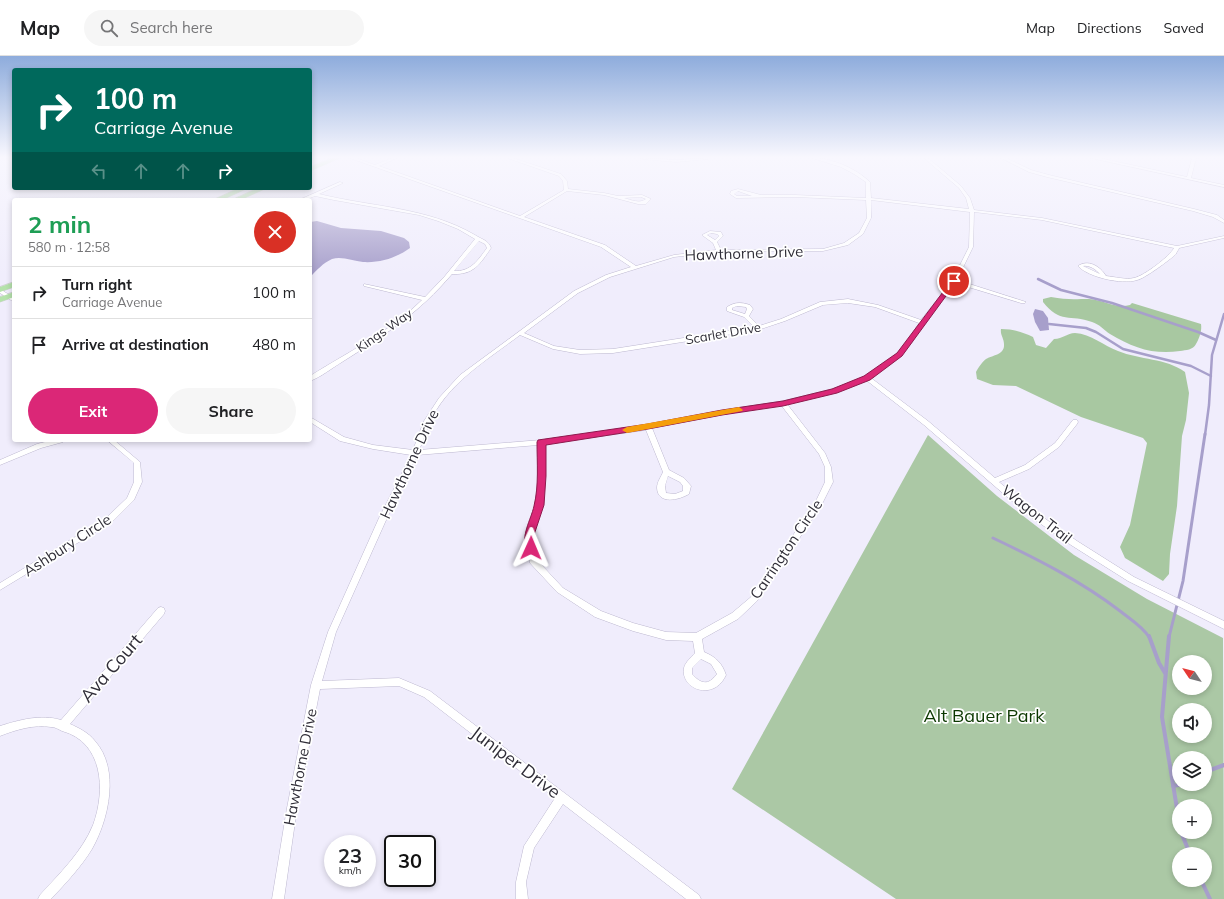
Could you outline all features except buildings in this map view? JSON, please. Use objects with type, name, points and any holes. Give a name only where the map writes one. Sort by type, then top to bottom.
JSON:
[{"type":"main road","points":[[0,290],[12,285]]},
{"type":"main road","points":[[0,300],[12,295]]},
{"type":"street","points":[[325,197],[425,215],[457,227],[487,243],[489,248],[472,269],[463,273],[450,272]]},
{"type":"street","points":[[465,197],[603,246],[634,267]]},
{"type":"street","points":[[521,217],[554,197]]},
{"type":"street","points":[[621,197],[638,203],[644,203],[649,199],[645,197]]},
{"type":"street","points":[[828,197],[869,199],[1042,219],[1177,247],[1224,237]]},
{"type":"street","points":[[312,421],[342,439],[373,447],[415,453],[541,442],[648,427],[730,411],[783,403],[834,391],[867,378],[899,355],[911,340],[922,322],[954,281],[971,247],[972,211],[968,197]]},
{"type":"street","points":[[1140,197],[1215,216],[1224,222]]},
{"type":"street","name":"Hawthorne Drive","points":[[278,899],[292,808],[316,685],[332,632],[390,504],[415,453],[426,423],[441,399],[462,376],[520,333],[576,292],[608,276],[674,256],[719,251],[823,250],[846,244],[861,234],[869,218],[869,199]]},
{"type":"street","name":"Kings Way","points":[[312,378],[395,325],[426,299],[478,239]]},
{"type":"street","points":[[715,242],[719,251]]},
{"type":"street","points":[[1104,276],[1129,280],[1138,278],[1174,253],[1177,247]]},
{"type":"street","points":[[954,281],[1023,302]]},
{"type":"street","points":[[366,285],[426,299]]},
{"type":"street","points":[[0,290],[12,295]]},
{"type":"street","name":"Scarlet Drive","points":[[520,333],[552,347],[580,352],[613,351],[758,328],[783,320],[822,303],[848,301],[876,306],[922,322]]},
{"type":"street","points":[[746,316],[758,328]]},
{"type":"street","name":"Wagon Trail","points":[[867,378],[926,422],[1031,513],[1074,543],[1131,579],[1224,625]]},
{"type":"street","name":"Carrington Circle","points":[[541,442],[542,476],[539,505],[529,535],[533,562],[560,590],[598,614],[633,627],[666,636],[698,636],[735,616],[754,599],[818,504],[829,482],[828,467],[822,453],[783,403]]},
{"type":"street","points":[[995,481],[1026,466],[1058,445],[1075,422]]},
{"type":"street","points":[[648,427],[666,472]]},
{"type":"street","points":[[0,463],[39,446],[54,442]]},
{"type":"street","name":"Ashbury Circle","points":[[0,587],[109,520],[130,500],[138,482],[137,462],[112,442]]},
{"type":"street","name":"Ava Court","points":[[62,726],[161,610]]},
{"type":"street","points":[[698,636],[700,654]]},
{"type":"street","name":"Juniper Drive","points":[[316,685],[399,682],[427,694],[695,899]]},
{"type":"street","points":[[0,731],[10,727],[50,721],[77,732],[95,747],[104,772],[105,801],[94,836],[72,868],[44,899]]},
{"type":"street","points":[[522,899],[521,882],[529,846],[562,797]]},
{"type":"green space","points":[[1051,297],[1066,299],[1089,299],[1119,306],[1130,305],[1132,303],[1201,324],[1199,339],[1195,346],[1180,351],[1161,352],[1135,347],[1110,334],[1095,323],[1060,316],[1049,309],[1043,302],[1043,299]]},
{"type":"green space","points":[[1001,329],[1022,332],[1033,337],[1036,345],[1046,348],[1054,339],[1072,333],[1081,334],[1126,354],[1170,364],[1185,372],[1189,393],[1186,420],[1182,436],[1177,506],[1170,554],[1169,574],[1163,581],[1125,558],[1120,547],[1130,525],[1147,443],[1143,438],[1081,417],[1016,386],[993,385],[977,379],[976,372],[983,362],[986,359],[1000,353],[1004,348]]},
{"type":"green space","name":"Alt Bauer Park","points":[[928,435],[997,496],[1074,555],[1147,599],[1223,638],[1224,899],[896,899],[732,789]]},
{"type":"shaded area","points":[[317,221],[341,228],[381,231],[404,238],[409,242],[410,248],[399,255],[376,262],[363,262],[340,258],[332,259],[312,275],[312,222]]},
{"type":"shaded area","points":[[1035,309],[1043,311],[1048,318],[1049,330],[1040,331],[1033,314]]},
{"type":"waterway","points":[[1038,279],[1061,290],[1112,303],[1198,332],[1216,340]]},
{"type":"waterway","points":[[1211,376],[1212,355],[1224,314]]},
{"type":"waterway","points":[[1049,324],[1086,328],[1096,332],[1123,349],[1191,366],[1211,376]]},
{"type":"waterway","points":[[1205,435],[1211,376]]},
{"type":"waterway","points":[[1169,637],[1183,581],[1205,434]]},
{"type":"waterway","points":[[993,538],[1042,562],[1090,590],[1136,623],[1149,637]]},
{"type":"waterway","points":[[1149,636],[1159,663],[1165,673]]},
{"type":"waterway","points":[[1169,636],[1162,717],[1172,778]]},
{"type":"waterway","points":[[1212,769],[1224,765]]},
{"type":"waterway","points":[[1174,791],[1175,799]]},
{"type":"waterway","points":[[1184,839],[1187,847]]},
{"type":"waterway","points":[[1204,887],[1210,899]]},
{"type":"slow traffic","points":[[627,430],[739,410]]},
{"type":"route","points":[[531,548],[529,535],[539,505],[542,476],[541,442],[648,427],[677,420],[783,403],[834,391],[867,378],[899,355],[911,340],[922,322],[954,281]]}]
